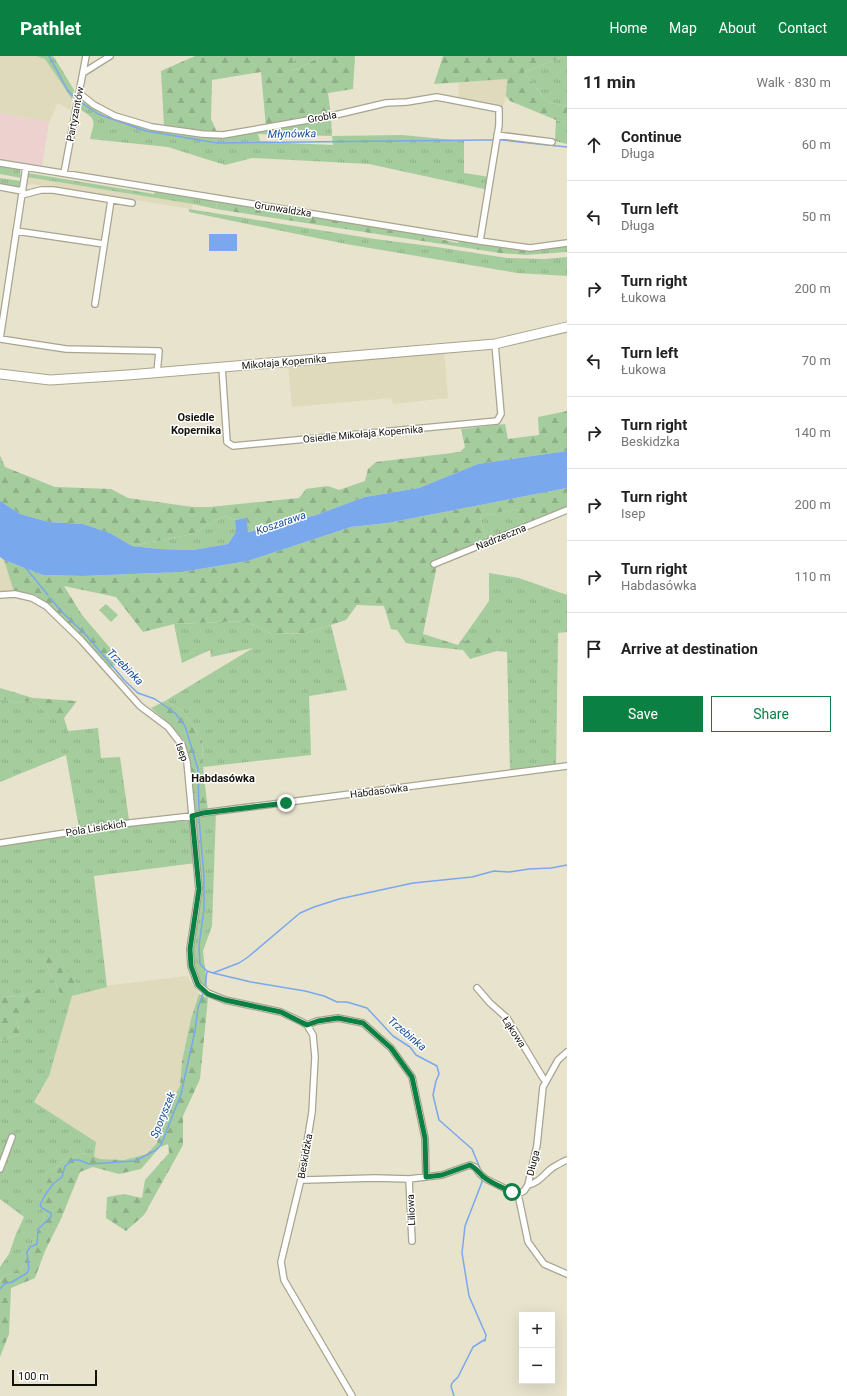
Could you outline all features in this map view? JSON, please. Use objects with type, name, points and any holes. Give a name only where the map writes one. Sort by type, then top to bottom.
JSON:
[{"type":"main road","name":"Mikołaja Kopernika","points":[[0,374],[50,380],[157,373],[495,344],[567,327]]},
{"type":"street","name":"Partyzantów","points":[[64,173],[86,56]]},
{"type":"street","points":[[83,73],[110,56]]},
{"type":"street","name":"Grobla","points":[[79,93],[94,105],[115,116],[145,124],[202,134],[223,135],[331,116],[386,103],[407,102],[436,97],[499,109],[499,125],[496,135],[480,241]]},
{"type":"street","points":[[496,135],[552,142]]},
{"type":"street","name":"Grunwaldzka","points":[[0,163],[480,241],[530,248],[567,244]]},
{"type":"street","points":[[26,167],[0,339],[66,349],[159,351],[157,373]]},
{"type":"street","points":[[0,188],[22,193],[52,190],[132,203]]},
{"type":"street","points":[[95,304],[111,200]]},
{"type":"street","points":[[16,231],[104,244]]},
{"type":"street","name":"Osiedle Mikołaja Kopernika","points":[[222,367],[227,442],[233,446],[497,421],[502,414],[495,344]]},
{"type":"street","name":"Nadrzeczna","points":[[434,564],[567,510]]},
{"type":"street","name":"Isep","points":[[0,595],[15,594],[32,598],[46,606],[81,640],[140,706],[168,727],[182,745],[186,762],[199,889],[190,949],[191,966],[198,985],[208,994],[225,1000],[281,1012],[307,1025]]},
{"type":"street","name":"Habdasówka","points":[[192,816],[203,813],[567,766]]},
{"type":"street","name":"Pola Lisickich","points":[[0,843],[130,823],[192,816]]},
{"type":"street","name":"Łąkowa","points":[[477,988],[490,1003],[508,1018],[546,1081]]},
{"type":"street","points":[[307,1025],[318,1021],[338,1018],[363,1023],[391,1048],[412,1077],[425,1138],[426,1177]]},
{"type":"street","name":"Beskidzka","points":[[307,1025],[313,1035],[315,1057],[312,1112],[301,1179],[281,1262],[281,1270],[284,1280],[352,1396]]},
{"type":"street","name":"Długa","points":[[518,1194],[524,1191],[528,1185],[537,1145],[543,1087],[558,1060],[567,1052]]},
{"type":"street","points":[[0,1169],[12,1137]]},
{"type":"street","points":[[528,1185],[533,1184],[543,1178],[552,1168],[567,1160]]},
{"type":"street","points":[[301,1179],[409,1179],[442,1175],[470,1165],[475,1167],[486,1179],[518,1194],[528,1242],[544,1264],[567,1274]]},
{"type":"street","name":"Liliowa","points":[[409,1179],[412,1241]]},
{"type":"shaded area","points":[[0,56],[36,56],[45,59],[72,99],[70,110],[58,103],[49,122],[0,113]]},
{"type":"shaded area","points":[[507,79],[506,96],[502,109],[458,100],[459,82]]},
{"type":"shaded area","points":[[0,113],[49,122],[42,166],[0,159]]},
{"type":"shaded area","points":[[27,177],[193,204],[192,209],[40,185],[25,184]]},
{"type":"shaded area","points":[[444,351],[448,398],[393,404],[392,398],[292,407],[288,365]]},
{"type":"shaded area","points":[[0,558],[4,560],[14,592],[0,592]]},
{"type":"shaded area","points":[[187,976],[199,994],[191,1019],[182,1061],[180,1086],[166,1110],[157,1143],[147,1154],[124,1160],[100,1159],[94,1157],[96,1142],[34,1103],[49,1076],[72,996],[112,985]]},
{"type":"green space","points":[[36,56],[54,57],[74,90],[72,99],[45,59]]},
{"type":"green space","points":[[195,56],[295,56],[291,70],[300,68],[321,56],[355,56],[353,89],[328,93],[331,116],[266,127],[261,72],[212,80],[211,119],[217,132],[164,126],[161,71]]},
{"type":"green space","points":[[295,56],[321,56],[300,68],[290,70]]},
{"type":"green space","points":[[443,56],[565,56],[524,72],[547,102],[567,106],[567,122],[556,120],[510,101],[506,96],[507,79],[434,84]]},
{"type":"green space","points":[[567,56],[567,106],[547,102],[524,72]]},
{"type":"green space","points":[[83,100],[105,116],[149,128],[223,138],[331,116],[332,136],[402,135],[464,141],[464,173],[490,177],[487,202],[484,189],[369,164],[252,158],[225,165],[168,147],[90,139],[93,129],[93,122],[90,116],[81,110]],"holes":[[[258,134],[332,136],[333,145],[260,141]]]},
{"type":"green space","points":[[556,120],[567,122],[567,144],[555,141]]},
{"type":"green space","points":[[0,166],[20,170],[21,178],[0,174]]},
{"type":"green space","points":[[28,173],[154,194],[155,191],[217,200],[216,209],[27,177]]},
{"type":"green space","points":[[0,178],[21,181],[19,186],[15,188],[0,185]]},
{"type":"green space","points":[[217,200],[435,236],[435,238],[455,243],[458,243],[459,240],[527,250],[526,255],[500,253],[216,209]]},
{"type":"green space","points":[[189,209],[375,239],[507,258],[544,259],[567,257],[567,276],[517,273],[346,244],[189,212]]},
{"type":"green space","points":[[567,247],[567,252],[526,255],[527,250]]},
{"type":"green space","points":[[567,411],[567,451],[478,464],[419,488],[365,497],[316,515],[247,532],[246,518],[235,520],[225,516],[192,534],[132,546],[110,533],[83,524],[49,522],[20,514],[0,501],[0,455],[5,467],[55,487],[111,489],[128,498],[193,507],[210,507],[299,498],[306,489],[328,486],[339,490],[365,481],[368,469],[376,462],[460,452],[465,447],[461,429],[505,424],[508,439],[539,435],[538,417]]},
{"type":"green space","points":[[567,488],[567,508],[527,524],[516,509],[480,516],[487,544],[437,565],[423,634],[458,645],[481,633],[494,630],[502,637],[497,651],[470,659],[463,650],[406,643],[397,630],[391,629],[384,606],[357,605],[346,620],[306,633],[272,634],[245,621],[174,624],[143,632],[116,597],[64,586],[82,615],[116,655],[115,665],[110,668],[84,639],[36,595],[14,592],[4,560],[43,575],[83,576],[182,572],[248,561],[351,527],[388,523]]},
{"type":"green space","points":[[516,509],[528,525],[487,544],[480,516]]},
{"type":"green space","points":[[225,516],[235,520],[236,532],[228,544],[193,550],[159,549],[132,546],[192,534]]},
{"type":"green space","points":[[489,573],[519,578],[567,595],[567,632],[558,633],[556,767],[510,771],[507,652],[497,651],[502,637],[458,645],[489,601]]},
{"type":"green space","points":[[106,604],[118,615],[111,622],[99,610]]},
{"type":"green space","points":[[245,621],[272,634],[306,633],[331,625],[347,690],[309,696],[311,755],[203,767],[202,740],[183,711],[165,701],[253,648],[211,657],[210,650],[182,663],[174,624]]},
{"type":"green space","points":[[0,688],[33,698],[77,701],[64,718],[50,718],[37,703],[26,701],[16,703],[0,698]]},
{"type":"green space","points":[[0,698],[16,703],[26,701],[37,703],[50,718],[64,718],[68,731],[98,728],[101,758],[120,757],[129,820],[216,812],[212,926],[203,951],[208,993],[198,985],[190,949],[199,889],[196,863],[94,876],[107,987],[72,996],[49,1076],[34,1102],[96,1142],[94,1157],[85,1153],[67,1158],[53,1170],[45,1216],[22,1268],[2,1278],[0,1282],[0,1267],[9,1254],[24,1217],[0,1199],[0,1168],[13,1135],[10,1135],[0,1160],[0,1041],[20,1035],[17,1019],[41,988],[20,997],[0,996],[0,844],[79,828],[66,755],[0,782]],"holes":[[[43,956],[79,986],[72,996],[61,996]]]},
{"type":"green space","points":[[165,701],[183,711],[202,740],[203,767],[208,811],[194,811],[185,742],[171,725],[151,708]]},
{"type":"green space","points":[[52,952],[79,986],[72,996],[61,996],[43,956]]},
{"type":"green space","points":[[41,988],[46,1002],[17,1019],[20,1035],[0,1041],[0,996],[20,997]]},
{"type":"green space","points":[[199,994],[208,998],[200,1079],[183,1116],[183,1145],[144,1215],[126,1231],[106,1218],[107,1197],[124,1194],[142,1198],[145,1180],[169,1153],[168,1144],[160,1147],[141,1169],[119,1174],[93,1167],[80,1172],[61,1219],[45,1251],[35,1278],[11,1288],[9,1334],[0,1357],[0,1282],[2,1278],[22,1268],[45,1216],[37,1202],[53,1170],[67,1158],[85,1153],[100,1159],[124,1160],[147,1154],[157,1143],[166,1110],[180,1086],[182,1061],[191,1019]]},
{"type":"water","points":[[209,234],[237,234],[237,251],[209,251]]},
{"type":"water","points":[[567,451],[567,488],[388,523],[351,527],[248,561],[182,572],[83,576],[43,575],[4,560],[0,557],[0,501],[20,514],[49,522],[83,524],[110,533],[132,546],[159,549],[193,550],[228,544],[236,532],[235,520],[246,518],[248,532],[316,515],[365,497],[419,488],[478,464]]},
{"type":"waterway","name":"Młynówka","points":[[49,56],[68,91],[76,99]]},
{"type":"waterway","name":"Młynówka","points":[[79,101],[98,114],[146,131],[217,143],[502,140],[567,147]]},
{"type":"waterway","name":"Trzebinka","points":[[25,567],[48,595]]},
{"type":"waterway","name":"Trzebinka","points":[[50,598],[86,635],[125,681],[138,693],[155,699],[175,713],[185,726],[198,769],[199,812]]},
{"type":"waterway","name":"Trzebinka","points":[[199,819],[204,877],[204,909],[199,945],[200,964],[207,971],[213,973],[251,982],[305,991],[324,996],[337,1002],[347,1002],[367,1008],[393,1036],[410,1047],[416,1055],[437,1066],[439,1074],[433,1095],[439,1120],[472,1149],[482,1173]]},
{"type":"waterway","points":[[213,973],[239,963],[248,957],[300,913],[339,899],[413,883],[472,877],[494,871],[509,872],[567,865]]},
{"type":"waterway","name":"Sporyszek","points":[[205,987],[207,971]]},
{"type":"waterway","name":"Sporyszek","points":[[0,1289],[4,1284],[12,1282],[27,1273],[29,1269],[27,1252],[30,1247],[37,1244],[38,1229],[51,1217],[51,1213],[42,1208],[40,1205],[53,1184],[62,1177],[65,1166],[73,1160],[79,1160],[89,1164],[135,1161],[156,1150],[161,1145],[181,1094],[195,1031],[198,1008],[204,991]]},
{"type":"waterway","name":"Trzebinka","points":[[454,1396],[451,1386],[452,1383],[458,1377],[473,1347],[484,1340],[485,1341],[486,1335],[469,1296],[462,1253],[465,1226],[482,1182],[482,1178]]},
{"type":"district","name":"Osiedle Kopernika","points":[[196,423]]},
{"type":"district","name":"Habdasówka","points":[[223,778]]},
{"type":"route","points":[[286,803],[203,813],[192,816],[199,889],[190,949],[191,966],[198,985],[208,994],[225,1000],[281,1012],[307,1025],[318,1021],[338,1018],[363,1023],[391,1048],[412,1077],[425,1138],[426,1177],[442,1175],[470,1165],[475,1167],[486,1179],[512,1192]]},
{"type":"water label","name":"Koszarawa","points":[[281,523]]}]
